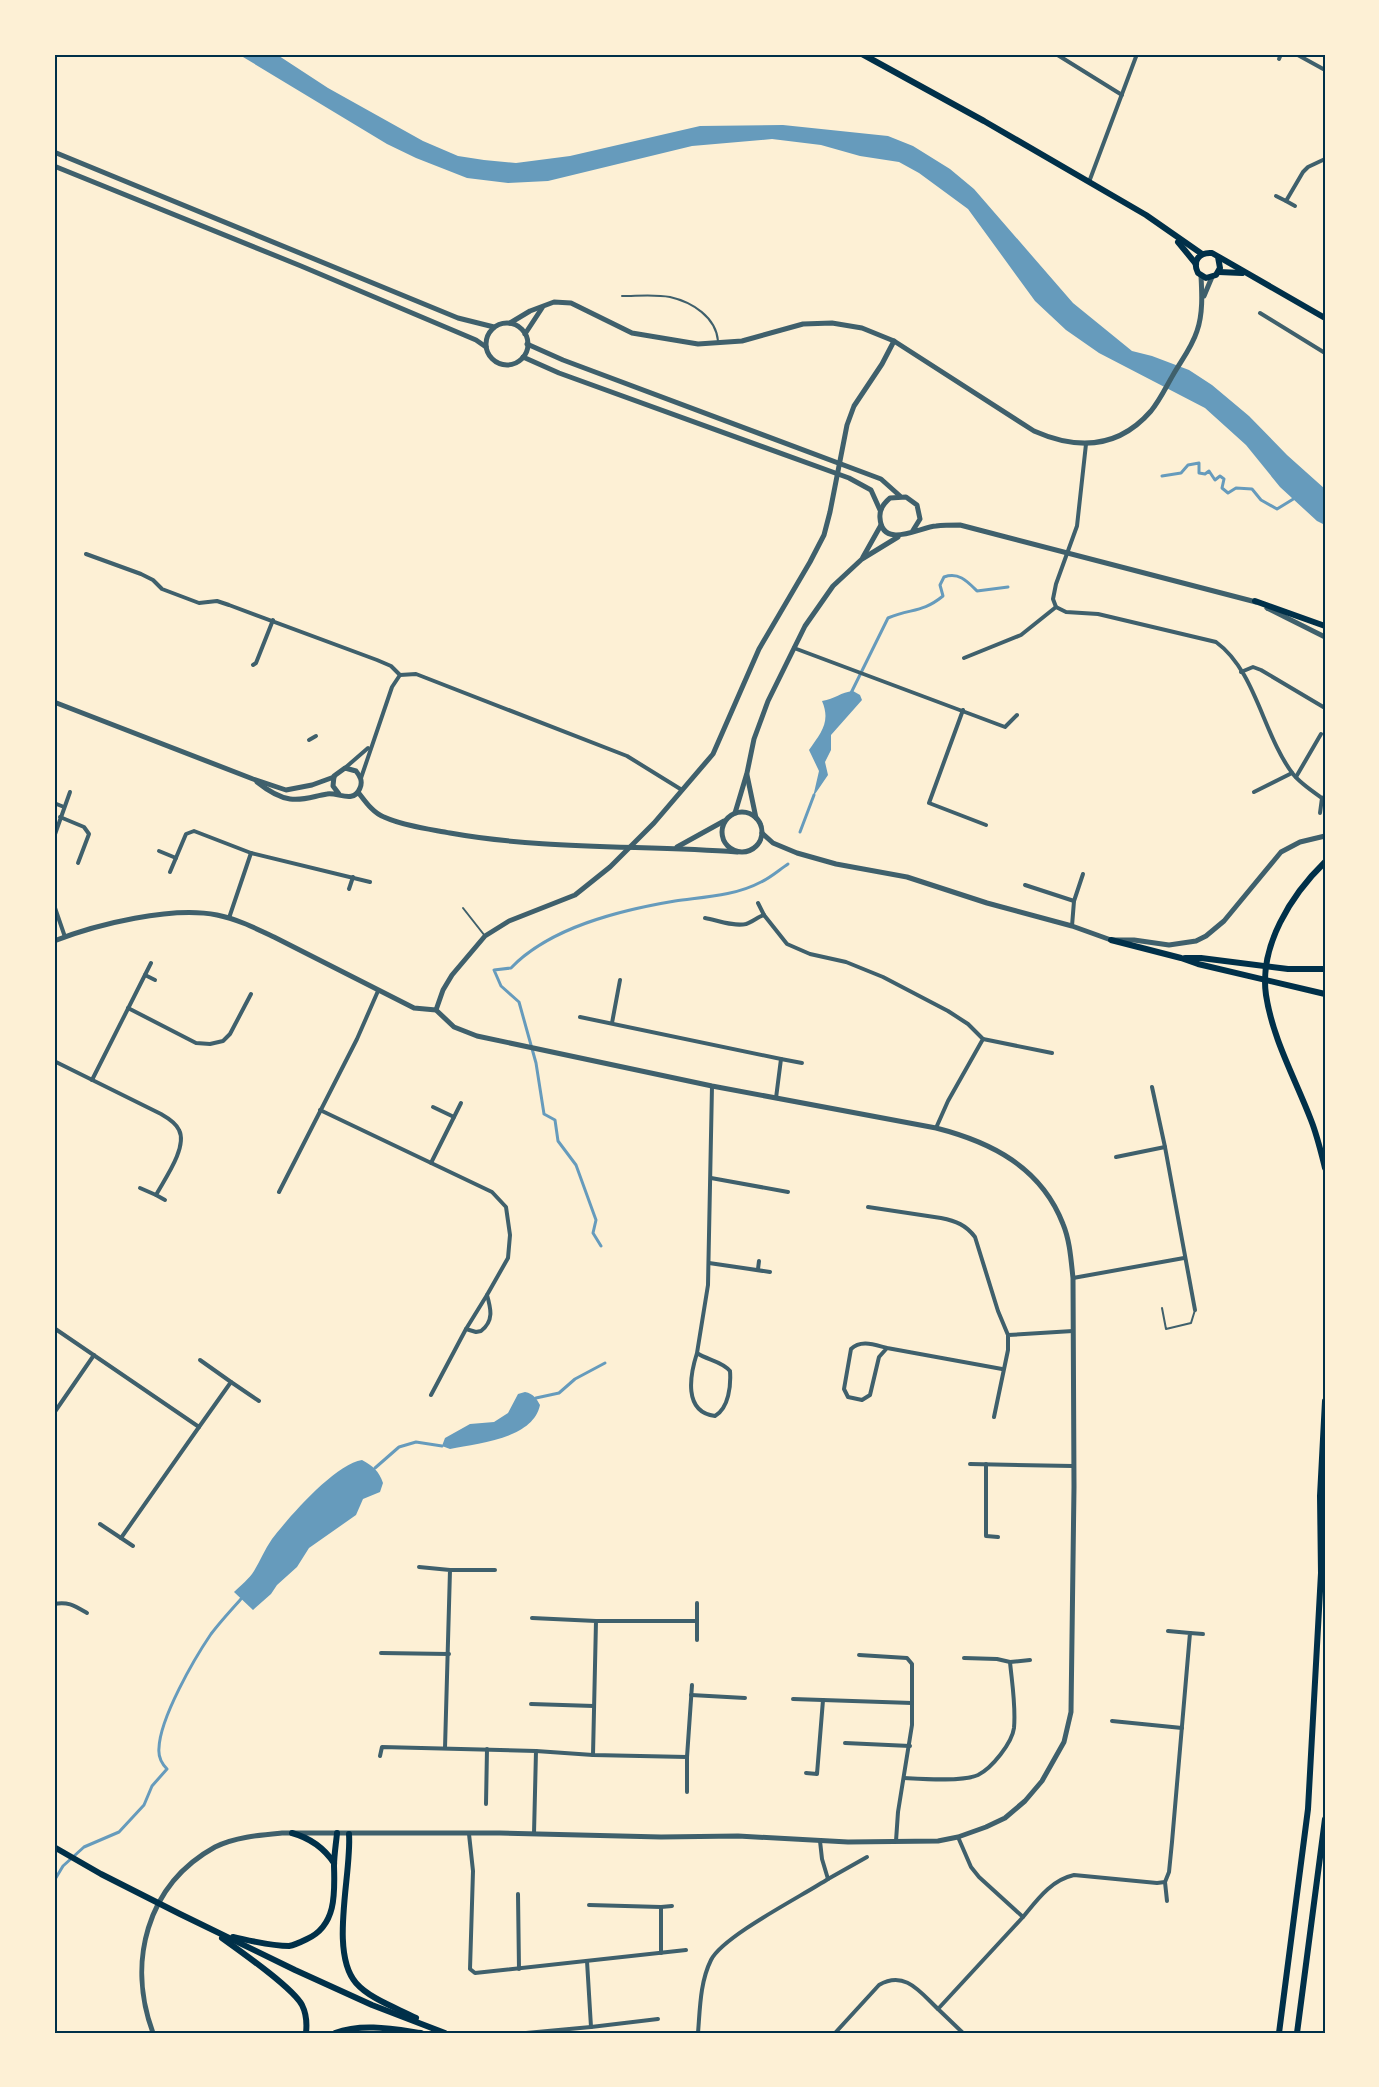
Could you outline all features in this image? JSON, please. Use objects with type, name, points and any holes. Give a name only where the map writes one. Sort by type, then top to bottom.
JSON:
[{"type":"main road","points":[[862,54],[1089,183],[1202,254],[1212,254],[1218,257],[1325,318]]},
{"type":"main road","points":[[1170,232],[1196,264]]},
{"type":"main road","points":[[1202,254],[1197,258],[1196,264],[1196,269],[1201,276],[1212,278],[1219,272],[1221,264],[1218,257]]},
{"type":"main road","points":[[1219,272],[1246,274]]},
{"type":"main road","points":[[1255,601],[1325,626]]},
{"type":"main road","points":[[1325,862],[1313,873],[1284,915],[1268,957],[1266,993],[1282,1055],[1311,1120],[1325,1168]]},
{"type":"main road","points":[[1111,940],[1198,964],[1325,994]]},
{"type":"main road","points":[[1181,958],[1202,958],[1288,969],[1325,969]]},
{"type":"main road","points":[[1279,2033],[1310,1786],[1321,1573],[1320,1496],[1325,1401]]},
{"type":"main road","points":[[1297,2033],[1325,1819]]},
{"type":"main road","points":[[292,1833],[318,1846],[334,1863]]},
{"type":"main road","points":[[224,1936],[292,1946],[314,1936],[326,1926],[335,1899],[336,1833]]},
{"type":"main road","points":[[348,1834],[350,1849],[343,1925],[345,1954],[350,1973],[357,1984],[371,1994],[442,2032]]},
{"type":"main road","points":[[54,1847],[101,1874],[209,1929],[372,2005],[442,2032]]},
{"type":"main road","points":[[209,1929],[253,1960],[302,2005],[307,2024],[306,2033]]},
{"type":"main road","points":[[335,2033],[351,2028],[386,2028],[421,2033]]},
{"type":"street","points":[[1056,54],[1122,94]]},
{"type":"street","points":[[1089,183],[1137,54]]},
{"type":"street","points":[[1296,54],[1325,70]]},
{"type":"street","points":[[54,152],[458,318],[494,327]]},
{"type":"street","points":[[1286,201],[1303,172],[1325,159]]},
{"type":"street","points":[[54,166],[476,340],[486,347],[491,357],[500,363],[512,364],[523,357],[527,344],[525,334],[521,329],[510,323]]},
{"type":"street","points":[[1276,196],[1295,206]]},
{"type":"street","points":[[1201,276],[1201,306]]},
{"type":"street","points":[[486,347],[489,333],[494,327],[510,323],[554,302],[571,303],[632,333],[691,344],[742,341],[803,324],[832,323],[862,328],[894,341],[1034,431],[1052,439],[1086,444],[1116,437],[1128,431],[1152,409],[1194,339],[1206,288],[1212,278]]},
{"type":"street","points":[[525,334],[544,305]]},
{"type":"street","points":[[1260,313],[1323,352],[1325,343]]},
{"type":"street","points":[[436,1010],[443,990],[452,975],[485,936],[509,921],[575,895],[610,867],[654,823],[713,754],[759,649],[817,549],[830,512],[847,425],[854,406],[882,364],[894,341]]},
{"type":"street","points":[[527,344],[563,360],[881,479],[900,496],[912,500],[919,510],[919,522],[912,532]]},
{"type":"street","points":[[523,357],[559,373],[849,478],[871,490],[880,510]]},
{"type":"street","points":[[1086,444],[1077,526],[1056,584],[1053,599],[1056,607],[1066,612],[1098,614],[1204,638],[1216,642],[1229,652],[1294,775],[1323,798],[1320,813]]},
{"type":"street","points":[[898,536],[887,532],[879,518],[884,503],[890,498],[900,496]]},
{"type":"street","points":[[862,559],[881,525]]},
{"type":"street","points":[[676,847],[725,821],[735,813],[754,739],[768,701],[819,604],[833,585],[862,559],[898,536],[934,526],[960,525],[1088,560],[1255,601],[1325,637]]},
{"type":"street","points":[[86,555],[153,579],[162,589],[199,603],[217,601],[273,620],[391,666],[400,675],[416,674],[627,756],[683,790]]},
{"type":"street","points":[[964,658],[1021,635],[1056,607]]},
{"type":"street","points":[[253,665],[256,663],[273,620]]},
{"type":"street","points":[[794,648],[1005,727],[1017,715]]},
{"type":"street","points":[[1241,672],[1253,667],[1261,670],[1325,708]]},
{"type":"street","points":[[253,779],[276,795],[289,799],[302,800],[325,794],[349,797],[358,792],[375,733],[392,687],[400,675]]},
{"type":"street","points":[[54,702],[286,790],[312,785],[334,777],[371,746]]},
{"type":"street","points":[[963,710],[929,803],[986,825]]},
{"type":"street","points":[[1254,792],[1294,775],[1321,734]]},
{"type":"street","points":[[309,740],[316,736]]},
{"type":"street","points":[[345,768],[356,771],[361,779]]},
{"type":"street","points":[[747,773],[756,818]]},
{"type":"street","points":[[334,777],[333,786],[339,795]]},
{"type":"street","points":[[54,837],[70,792]]},
{"type":"street","points":[[358,792],[382,817],[425,828],[476,837],[537,844],[676,847],[747,852],[758,846],[762,833],[760,823],[750,813],[735,813]]},
{"type":"street","points":[[54,803],[64,807]]},
{"type":"street","points":[[60,817],[84,827],[89,834],[78,863]]},
{"type":"street","points":[[725,821],[722,837],[728,848],[737,852]]},
{"type":"street","points":[[170,868],[186,834],[194,831],[251,853],[370,882]]},
{"type":"street","points":[[762,833],[773,843],[796,853],[836,864],[907,877],[987,903],[1072,926],[1111,940],[1134,940],[1169,945],[1196,941],[1206,936],[1224,921],[1281,852],[1300,842],[1325,836]]},
{"type":"street","points":[[159,850],[176,858]]},
{"type":"street","points":[[229,918],[251,853]]},
{"type":"street","points":[[1072,926],[1074,901],[1083,873]]},
{"type":"street","points":[[349,889],[353,877]]},
{"type":"street","points":[[1025,885],[1074,901]]},
{"type":"street","points":[[759,903],[764,915],[787,944],[810,954],[846,962],[883,977],[948,1011],[968,1024],[983,1039],[1052,1053]]},
{"type":"street","points":[[54,905],[65,937]]},
{"type":"street","points":[[54,941],[121,922],[169,913],[199,913],[229,918],[274,936],[414,1008],[436,1010],[453,1026],[477,1036],[515,1046],[964,1135],[987,1144],[1018,1163],[1046,1192],[1063,1223],[1069,1244],[1073,1278],[1071,1712],[1064,1742],[1042,1781],[1025,1801],[1005,1818],[958,1837],[938,1841],[896,1842],[738,1836],[336,1833],[292,1833],[247,1837],[217,1846],[191,1863],[160,1900],[152,1916],[146,1935],[142,1964],[142,1993],[153,2033]]},
{"type":"street","points":[[705,918],[746,924],[764,915]]},
{"type":"street","points":[[92,1080],[151,963]]},
{"type":"street","points":[[145,975],[155,980]]},
{"type":"street","points":[[612,1023],[620,980]]},
{"type":"street","points":[[279,1192],[378,991]]},
{"type":"street","points":[[128,1008],[196,1043],[210,1044],[222,1041],[230,1034],[251,994]]},
{"type":"street","points":[[580,1017],[802,1063]]},
{"type":"street","points":[[936,1128],[948,1101],[983,1039]]},
{"type":"street","points":[[776,1098],[782,1059]]},
{"type":"street","points":[[54,1061],[161,1114],[179,1129],[182,1137],[180,1150],[156,1196]]},
{"type":"street","points":[[697,1353],[705,1359],[726,1366],[730,1371],[728,1396],[720,1413],[715,1416],[700,1411],[691,1393],[691,1379],[708,1285],[712,1086]]},
{"type":"street","points":[[1152,1087],[1166,1148],[1195,1310]]},
{"type":"street","points":[[431,1163],[461,1103]]},
{"type":"street","points":[[434,1107],[454,1117]]},
{"type":"street","points":[[320,1110],[492,1192],[506,1207],[510,1252],[430,1395]]},
{"type":"street","points":[[1116,1157],[1166,1148]]},
{"type":"street","points":[[711,1178],[788,1192]]},
{"type":"street","points":[[140,1188],[165,1200]]},
{"type":"street","points":[[867,1207],[953,1220],[967,1228],[975,1237],[998,1311],[1008,1335],[1008,1350],[1002,1369],[994,1417]]},
{"type":"street","points":[[1073,1278],[1185,1258]]},
{"type":"street","points":[[758,1269],[759,1261]]},
{"type":"street","points":[[709,1263],[770,1272]]},
{"type":"street","points":[[466,1329],[476,1332],[486,1327],[491,1314],[487,1295]]},
{"type":"street","points":[[54,1328],[199,1427]]},
{"type":"street","points":[[1008,1335],[1073,1331]]},
{"type":"street","points":[[887,1348],[879,1357],[870,1395],[862,1400],[848,1397],[844,1389],[851,1349],[861,1343],[1002,1369]]},
{"type":"street","points":[[54,1413],[94,1355]]},
{"type":"street","points":[[200,1360],[259,1401]]},
{"type":"street","points":[[121,1538],[231,1382]]},
{"type":"street","points":[[970,1464],[1073,1466]]},
{"type":"street","points":[[986,1464],[986,1536],[998,1537]]},
{"type":"street","points":[[100,1524],[133,1546]]},
{"type":"street","points":[[419,1567],[495,1570]]},
{"type":"street","points":[[445,1748],[450,1570]]},
{"type":"street","points":[[54,1604],[65,1602],[87,1613]]},
{"type":"street","points":[[697,1603],[697,1640]]},
{"type":"street","points":[[532,1618],[596,1621],[697,1621]]},
{"type":"street","points":[[593,1755],[596,1621]]},
{"type":"street","points":[[1168,1631],[1203,1634]]},
{"type":"street","points":[[1167,1901],[1165,1882],[1169,1872],[1190,1633]]},
{"type":"street","points":[[381,1653],[449,1654]]},
{"type":"street","points":[[859,1656],[907,1658],[912,1664],[910,1746],[896,1842]]},
{"type":"street","points":[[964,1658],[997,1659],[1010,1662],[1030,1660]]},
{"type":"street","points":[[904,1778],[964,1778],[978,1775],[993,1764],[1014,1730],[1010,1662]]},
{"type":"street","points":[[687,1792],[692,1685]]},
{"type":"street","points":[[692,1695],[745,1698]]},
{"type":"street","points":[[793,1699],[912,1703]]},
{"type":"street","points":[[806,1773],[817,1774],[823,1700]]},
{"type":"street","points":[[531,1704],[594,1706]]},
{"type":"street","points":[[1112,1721],[1182,1728]]},
{"type":"street","points":[[845,1743],[910,1746]]},
{"type":"street","points":[[380,1756],[382,1747],[687,1757]]},
{"type":"street","points":[[486,1804],[487,1749]]},
{"type":"street","points":[[534,1835],[536,1751]]},
{"type":"street","points":[[469,1834],[472,1871],[470,1969],[475,1973],[686,1950]]},
{"type":"street","points":[[958,1837],[971,1867],[1023,1917]]},
{"type":"street","points":[[820,1840],[828,1880]]},
{"type":"street","points":[[698,2033],[703,1983],[708,1966],[719,1948],[771,1913],[867,1857]]},
{"type":"street","points":[[938,2009],[1050,1886],[1062,1877],[1074,1875],[1165,1882]]},
{"type":"street","points":[[518,1893],[519,1969]]},
{"type":"street","points":[[589,1905],[672,1906]]},
{"type":"street","points":[[661,1907],[661,1953]]},
{"type":"street","points":[[586,1961],[591,2027]]},
{"type":"street","points":[[835,2033],[879,1985],[888,1980],[898,1979],[908,1982],[963,2033]]},
{"type":"street","points":[[526,2033],[658,2019]]},
{"type":"lane","points":[[622,296],[668,296],[690,305],[713,322],[718,332],[719,344]]},
{"type":"lane","points":[[463,908],[485,936]]},
{"type":"lane","points":[[1162,1308],[1166,1329],[1191,1323],[1195,1310]]},
{"type":"water","points":[[238,54],[276,54],[328,88],[423,141],[458,156],[484,160],[516,163],[570,156],[700,126],[783,125],[888,136],[913,146],[950,169],[974,189],[1073,303],[1132,351],[1189,370],[1212,385],[1249,416],[1287,455],[1325,489],[1325,525],[1317,521],[1280,487],[1246,445],[1205,408],[1099,353],[1066,330],[1035,301],[968,209],[919,173],[899,162],[860,156],[821,145],[772,139],[692,146],[548,181],[508,183],[467,178],[387,144]]},
{"type":"water","points":[[853,691],[860,695],[862,700],[831,735],[831,750],[825,762],[828,775],[813,797],[819,771],[809,750],[821,733],[825,721],[825,708],[822,701]]},
{"type":"water","points":[[525,1392],[531,1394],[540,1405],[535,1416],[527,1425],[503,1438],[450,1449],[442,1446],[445,1438],[470,1424],[494,1422],[508,1413],[518,1394]]},
{"type":"water","points":[[362,1460],[380,1475],[383,1483],[380,1492],[363,1499],[356,1515],[309,1548],[297,1567],[253,1610],[234,1592],[252,1574],[272,1539],[301,1505],[326,1481],[351,1464]]},
{"type":"waterway","points":[[1162,476],[1181,473],[1188,465],[1199,463],[1199,473],[1205,474],[1209,471],[1215,480],[1220,476],[1224,479],[1222,488],[1228,493],[1236,488],[1252,489],[1261,500],[1277,509],[1295,498]]},
{"type":"waterway","points":[[851,693],[888,618],[923,608],[943,596],[940,585],[944,577],[958,577],[977,591],[1008,587]]},
{"type":"waterway","points":[[800,832],[814,795]]},
{"type":"waterway","points":[[601,1246],[593,1233],[596,1220],[576,1165],[558,1141],[555,1120],[544,1114],[536,1063],[519,1002],[501,986],[494,970],[511,968],[545,942],[587,923],[632,909],[741,890],[764,880],[788,864]]},
{"type":"waterway","points":[[536,1398],[559,1393],[575,1379],[605,1363]]},
{"type":"waterway","points":[[375,1468],[399,1447],[416,1442],[442,1446]]},
{"type":"waterway","points":[[54,1881],[63,1866],[84,1847],[119,1832],[144,1805],[152,1786],[167,1769],[162,1762],[159,1748],[171,1705],[211,1634],[241,1599]]}]
